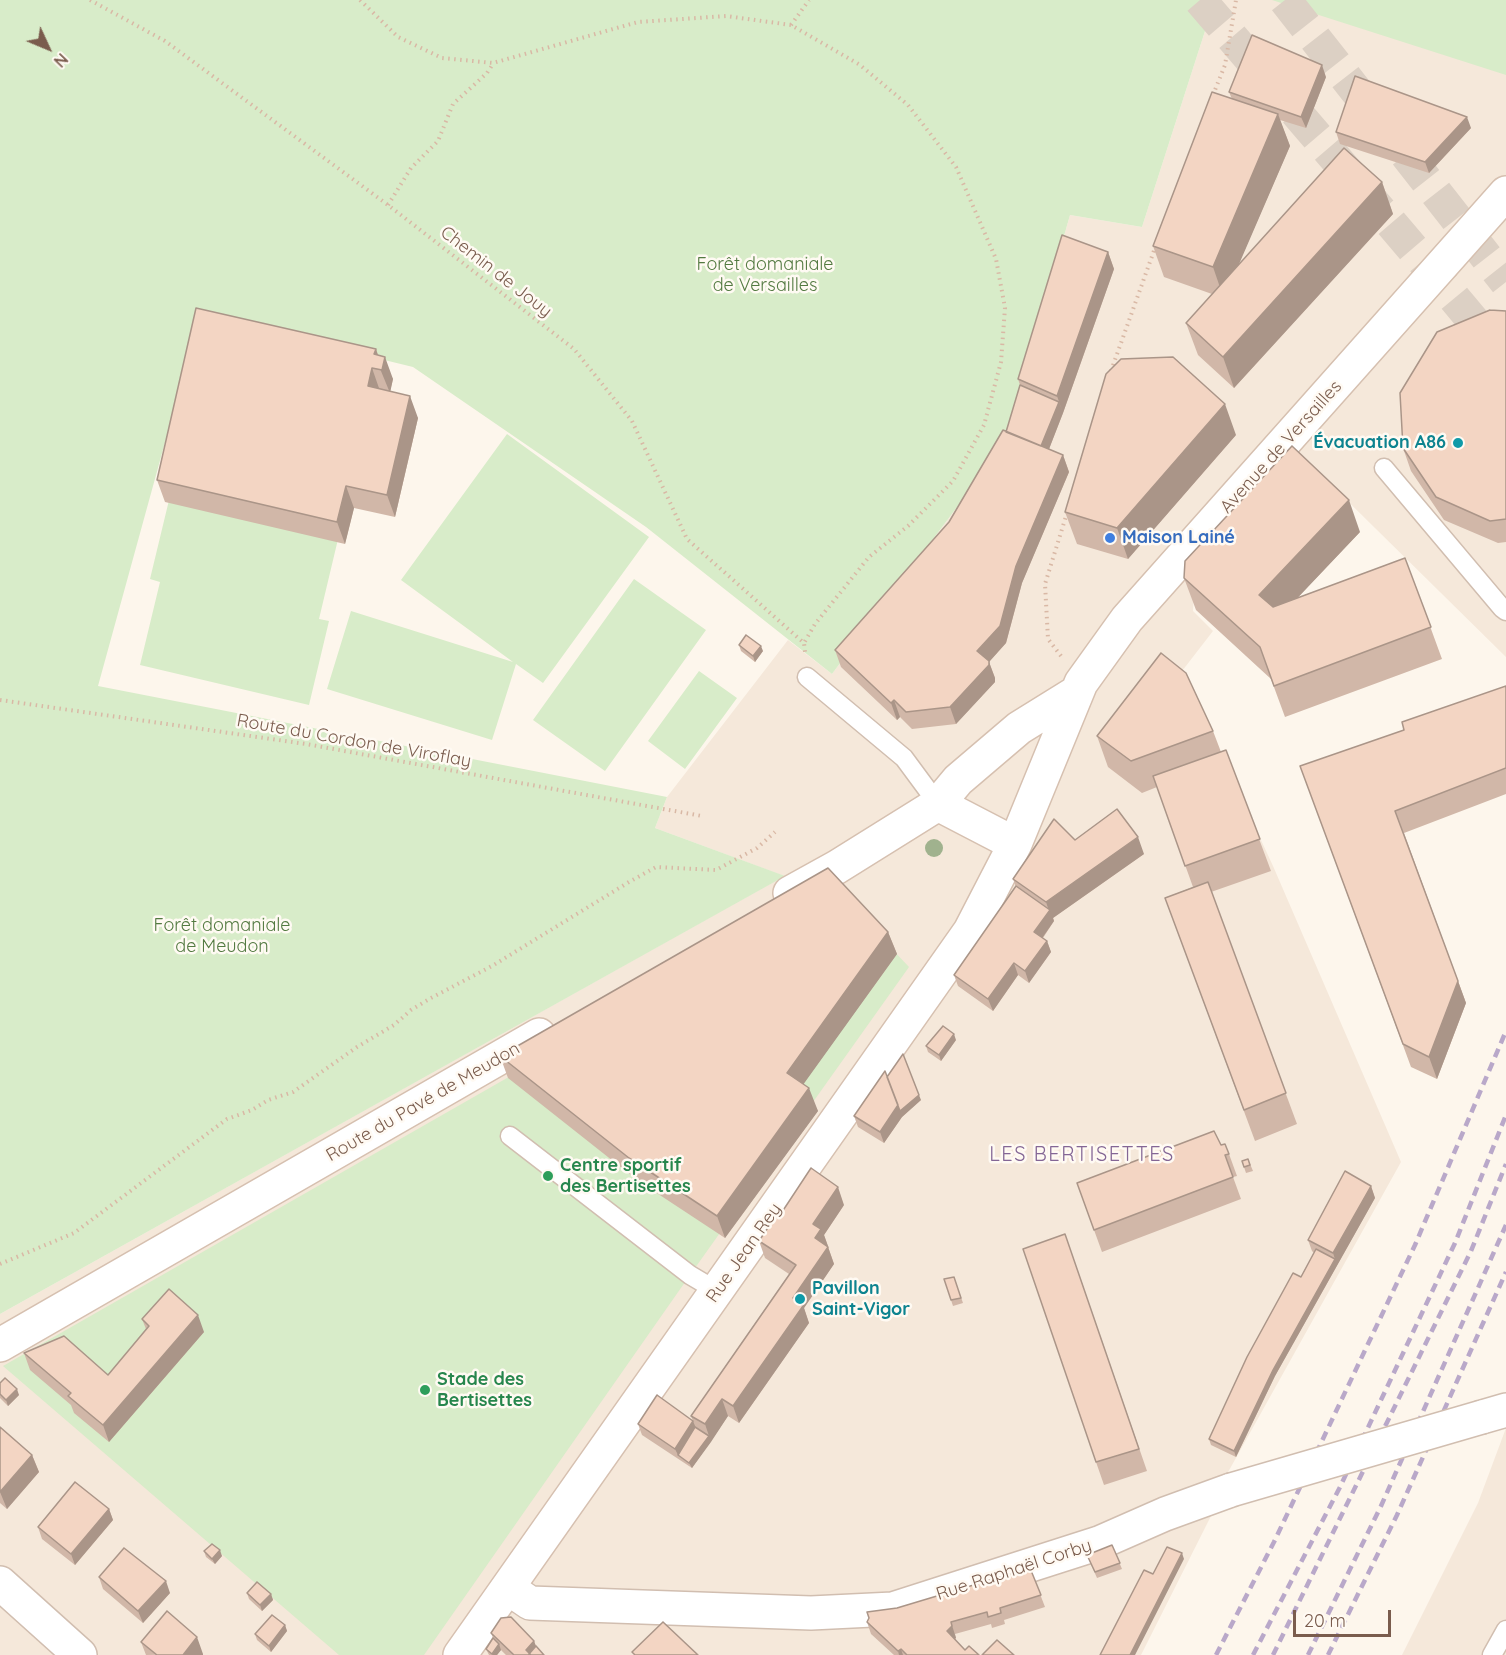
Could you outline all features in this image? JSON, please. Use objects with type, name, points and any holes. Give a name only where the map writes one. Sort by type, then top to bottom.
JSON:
[{"type":"street","name":"Avenue de Versailles","points":[[1015,844],[1079,687],[1127,620],[1506,193]]},
{"type":"street","points":[[761,910],[837,867],[938,804],[958,780],[1019,728],[1079,687]]},
{"type":"street","points":[[938,804],[1015,844]]},
{"type":"street","name":"Rue Jean Rey","points":[[460,1655],[970,931],[1015,844]]},
{"type":"street","name":"Route du Pavé de Meudon","points":[[0,1345],[568,1019]]},
{"type":"street","name":"Rue Raphaël Corby","points":[[508,1588],[530,1603],[811,1613],[893,1609],[1099,1543],[1165,1514],[1231,1490],[1494,1414]]},
{"type":"street","points":[[0,1583],[80,1655]]},
{"type":"lane","points":[[1384,468],[1506,611]]},
{"type":"lane","points":[[807,677],[904,758],[938,804]]},
{"type":"lane","points":[[510,1136],[690,1275],[717,1291]]},
{"type":"lane","points":[[1492,1655],[1505,1635]]},
{"type":"path","name":"Chemin de Jouy","points":[[90,0],[165,41],[388,205],[574,348],[632,421],[687,539],[804,643],[815,624],[868,557],[908,526],[953,481],[984,424],[1001,362],[1005,308],[996,259],[956,167],[908,105],[860,65],[791,25]]},
{"type":"path","points":[[360,0],[398,37],[442,58],[493,63],[638,22],[726,16],[791,25],[809,0]]},
{"type":"path","points":[[1213,96],[1225,65],[1236,0]]},
{"type":"path","points":[[388,205],[411,168],[438,141],[453,104],[487,73],[493,63]]},
{"type":"path","points":[[1110,376],[1157,243]]},
{"type":"path","points":[[1069,507],[1045,584],[1048,639],[1079,687]]},
{"type":"path","name":"Route du Cordon de Viroflay","points":[[0,700],[306,744],[702,816]]},
{"type":"path","points":[[0,1264],[74,1233],[227,1119],[252,1110],[268,1100],[293,1092],[357,1047],[394,1025],[411,1010],[501,961],[629,882],[656,867],[716,870],[757,848],[775,832]]},
{"type":"shaded area","points":[[1215,0],[1506,0],[1506,657],[1310,464],[1194,592],[1193,611],[1213,631],[1172,684],[1198,704],[1273,866],[1401,1162],[1227,1474],[1212,1514],[1141,1655],[0,1655],[0,1314],[784,876],[655,828],[667,797],[788,640],[832,674],[1005,443],[1070,215],[1142,227]]},
{"type":"shaded area","points":[[1506,1428],[1506,1655],[1402,1655],[1478,1503]]},
{"type":"green space","name":"Forêt domaniale de Versailles","points":[[0,0],[1215,0],[1142,227],[1070,215],[1005,443],[832,674],[646,527],[413,367],[200,315],[98,686],[667,797],[655,828],[785,876],[0,1314]]},
{"type":"green space","points":[[1272,0],[1506,0],[1506,75]]},
{"type":"green space","points":[[507,434],[649,537],[543,683],[516,664],[492,740],[327,689],[351,611],[513,662],[401,580]]},
{"type":"green space","points":[[170,496],[339,535],[319,619],[329,621],[309,705],[140,665],[160,582],[150,579]]},
{"type":"green space","points":[[634,579],[706,630],[605,771],[533,720]]},
{"type":"green space","points":[[699,671],[737,698],[685,769],[648,741]]},
{"type":"green space","name":"Centre sportif des Bertisettes","points":[[836,890],[909,967],[424,1655],[339,1655],[3,1366]]},
{"type":"building","points":[[1252,35],[1322,65],[1301,117],[1229,92]]},
{"type":"building","points":[[1355,76],[1467,117],[1425,162],[1336,132]]},
{"type":"building","points":[[1212,92],[1278,114],[1213,267],[1153,246]]},
{"type":"building","points":[[1344,148],[1382,182],[1223,357],[1186,323]]},
{"type":"building","points":[[1062,235],[1108,252],[1057,396],[1018,379]]},
{"type":"building","points":[[196,308],[376,349],[374,354],[385,357],[382,370],[372,368],[368,386],[410,396],[387,495],[346,486],[337,522],[157,480]]},
{"type":"building","name":"Évacuation A86","points":[[1490,310],[1506,311],[1506,519],[1490,521],[1436,497],[1403,448],[1400,393],[1437,332]]},
{"type":"building","points":[[1173,357],[1225,404],[1117,528],[1065,512],[1106,374],[1121,359]]},
{"type":"building","points":[[1020,385],[1059,402],[1041,446],[1006,432]]},
{"type":"building","points":[[1003,430],[1063,455],[1016,566],[1000,626],[977,651],[989,661],[989,665],[950,707],[906,712],[894,700],[891,703],[835,650],[949,522]]},
{"type":"building","points":[[1292,446],[1349,500],[1259,595],[1273,607],[1405,558],[1431,627],[1274,686],[1260,647],[1184,578],[1185,561]]},
{"type":"building","points":[[746,635],[761,646],[753,656],[739,645]]},
{"type":"building","points":[[1161,653],[1186,673],[1213,731],[1131,761],[1097,736]]},
{"type":"building","points":[[1506,686],[1506,768],[1395,811],[1458,981],[1429,1057],[1403,1044],[1300,766],[1404,730],[1402,722]]},
{"type":"building","points":[[1226,750],[1260,839],[1185,866],[1153,776]]},
{"type":"building","points":[[1117,809],[1138,837],[1046,902],[1013,879],[1054,819],[1075,840]]},
{"type":"building","points":[[828,868],[888,932],[787,1073],[809,1088],[717,1216],[629,1158],[500,1056]]},
{"type":"building","points":[[1208,882],[1286,1093],[1244,1110],[1165,898]]},
{"type":"building","points":[[1016,886],[1050,910],[1034,932],[1047,941],[1025,971],[1014,963],[988,999],[954,975]]},
{"type":"building","points":[[943,1026],[954,1034],[939,1055],[926,1046]]},
{"type":"building","points":[[903,1054],[919,1095],[900,1111],[887,1077]]},
{"type":"building","points":[[885,1071],[898,1105],[880,1132],[854,1116]]},
{"type":"building","points":[[1214,1131],[1221,1145],[1225,1144],[1229,1154],[1225,1155],[1233,1177],[1094,1230],[1077,1183]]},
{"type":"building","points":[[1248,1159],[1250,1165],[1244,1167],[1242,1161]]},
{"type":"building","points":[[811,1168],[838,1187],[813,1224],[821,1229],[815,1238],[828,1247],[793,1298],[803,1306],[733,1406],[722,1399],[705,1424],[691,1416],[796,1265],[759,1241],[779,1211],[782,1212]]},
{"type":"building","points":[[1345,1171],[1371,1186],[1333,1253],[1308,1240]]},
{"type":"building","points":[[1065,1234],[1139,1449],[1096,1462],[1023,1249]]},
{"type":"building","points":[[1316,1249],[1335,1259],[1273,1370],[1234,1451],[1209,1439],[1247,1357],[1293,1273],[1301,1277]]},
{"type":"building","points":[[954,1277],[961,1298],[951,1300],[944,1279]]},
{"type":"building","points":[[169,1289],[198,1315],[103,1425],[68,1396],[71,1393],[24,1353],[64,1336],[108,1375],[149,1326],[142,1319]]},
{"type":"building","points":[[5,1378],[17,1389],[6,1400],[0,1394],[0,1383]]},
{"type":"building","points":[[657,1395],[693,1421],[675,1449],[638,1424]]},
{"type":"building","points":[[0,1427],[32,1455],[0,1492]]},
{"type":"building","points":[[695,1427],[709,1436],[689,1463],[678,1455]]},
{"type":"building","points":[[75,1482],[109,1509],[71,1554],[38,1527]]},
{"type":"building","points":[[212,1544],[220,1550],[212,1559],[204,1551]]},
{"type":"building","points":[[1112,1545],[1120,1563],[1095,1572],[1087,1555]]},
{"type":"building","points":[[1167,1547],[1182,1553],[1130,1655],[1100,1655],[1144,1570],[1153,1574]]},
{"type":"building","points":[[124,1548],[166,1581],[138,1611],[99,1577]]},
{"type":"building","points":[[1030,1568],[1041,1595],[1000,1608],[1001,1613],[988,1617],[987,1612],[951,1622],[952,1626],[947,1631],[965,1650],[969,1646],[979,1655],[907,1655],[901,1649],[898,1651],[867,1622],[869,1618],[867,1612],[897,1608]]},
{"type":"building","points":[[257,1582],[271,1594],[260,1605],[247,1593]]},
{"type":"building","points":[[167,1611],[197,1637],[183,1655],[157,1655],[141,1642]]},
{"type":"building","points":[[272,1615],[285,1625],[269,1646],[255,1634]]},
{"type":"building","points":[[511,1617],[534,1641],[526,1650],[531,1655],[514,1655],[491,1633],[501,1618]]},
{"type":"building","points":[[663,1622],[698,1655],[635,1655],[632,1652]]},
{"type":"building","points":[[493,1638],[499,1644],[492,1654],[486,1649]]},
{"type":"building","points":[[997,1640],[1014,1655],[982,1655]]},
{"type":"building","points":[[536,1646],[544,1655],[529,1654]]},
{"type":"tunnel","points":[[1200,0],[1506,360]]},
{"type":"tunnel","points":[[1285,0],[1506,282]]},
{"type":"railway","points":[[1216,1655],[1274,1542],[1415,1245],[1506,1031]]},
{"type":"railway","points":[[1253,1655],[1340,1487],[1455,1243],[1506,1115]]},
{"type":"railway","points":[[1273,1655],[1471,1251],[1506,1164]]},
{"type":"railway","points":[[1308,1655],[1381,1506],[1506,1225]]},
{"type":"railway","points":[[1328,1655],[1397,1515],[1506,1272]]},
{"type":"place","name":"Évacuation A86","points":[[1458,443]]},
{"type":"place","name":"Maison Lainé","points":[[1110,538]]},
{"type":"place","name":"Centre sportif des Bertisettes","points":[[548,1176]]},
{"type":"place","name":"Pavillon Saint-Vigor","points":[[800,1299]]},
{"type":"place","name":"Stade des Bertisettes","points":[[425,1390]]},
{"type":"district","name":"LES BERTISETTES","points":[[1082,1155]]},
{"type":"park label","name":"Forêt domaniale de Meudon","points":[[222,936]]}]
